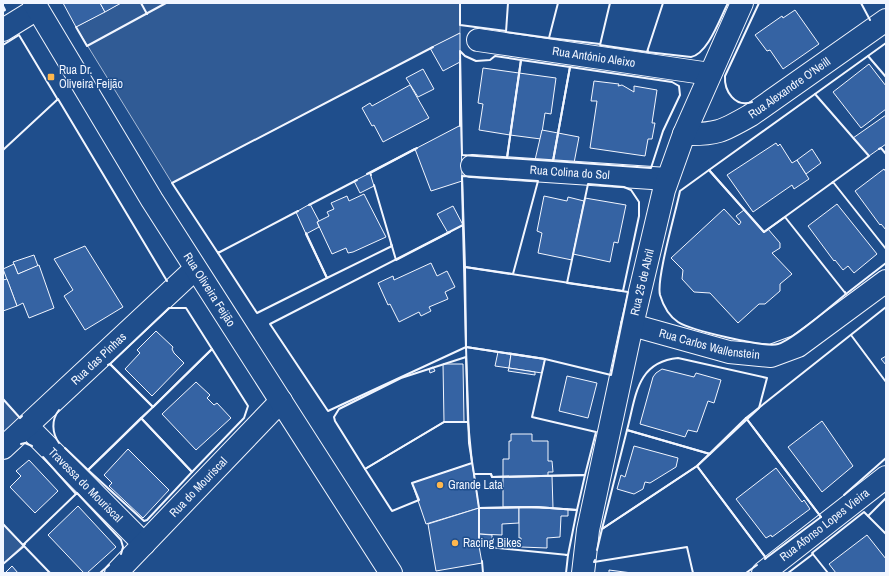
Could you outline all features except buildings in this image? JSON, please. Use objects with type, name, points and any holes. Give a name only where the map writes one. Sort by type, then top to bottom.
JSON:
[{"type":"street","name":"Rua 25 de Abril","points":[[583,573],[588,530],[632,325],[668,179],[684,134],[742,3]]},
{"type":"street","points":[[3,30],[36,6]]},
{"type":"street","name":"Rua Oliveira Feijão","points":[[36,6],[94,106],[195,269],[391,573]]},
{"type":"street","name":"Rua Alexandre O'Neill","points":[[684,134],[717,133],[751,115],[886,20]]},
{"type":"street","name":"Rua António Aleixo","points":[[478,40],[710,74]]},
{"type":"street","name":"Rua Colina do Sol","points":[[472,166],[668,179]]},
{"type":"street","name":"Rua das Pinhas","points":[[3,448],[195,269]]},
{"type":"street","name":"Rua Carlos Wallenstein","points":[[632,325],[729,352],[771,356],[798,346],[886,281]]},
{"type":"street","name":"Rua do Mouriscal","points":[[116,573],[281,401]]},
{"type":"street","name":"Travessa do Mouriscal","points":[[27,426],[144,544]]},
{"type":"street","name":"Rua Afonso Lopes Vieira","points":[[763,573],[886,477]]},
{"type":"shaded area","points":[[121,3],[460,3],[460,33],[172,183],[76,27]]},
{"type":"shaded area","points":[[3,399],[20,418],[3,434]]},
{"type":"shaded area","points":[[3,524],[23,545],[3,564]]},
{"type":"wall","points":[[141,3],[147,14]]},
{"type":"wall","points":[[76,27],[87,46],[166,3]]},
{"type":"wall","points":[[460,3],[460,25],[506,31]]},
{"type":"wall","points":[[508,3],[506,32],[549,38]]},
{"type":"wall","points":[[558,3],[549,38],[600,44]]},
{"type":"wall","points":[[610,3],[600,45],[648,51]]},
{"type":"wall","points":[[663,3],[647,52],[691,57],[697,54],[708,43],[728,3]]},
{"type":"wall","points":[[752,102],[740,103],[732,97],[726,87],[725,76],[759,3]]},
{"type":"wall","points":[[861,3],[870,20]]},
{"type":"wall","points":[[3,6],[5,10],[3,11]]},
{"type":"wall","points":[[3,45],[19,35],[58,100]]},
{"type":"wall","points":[[815,94],[886,43]]},
{"type":"wall","points":[[298,211],[218,253],[172,183],[433,47]]},
{"type":"wall","points":[[460,51],[465,56],[476,61],[490,60],[495,56],[521,60],[507,158],[462,155],[460,51]]},
{"type":"wall","points":[[868,56],[886,77]]},
{"type":"wall","points":[[460,60],[460,126]]},
{"type":"wall","points":[[521,60],[570,67],[553,161],[507,158],[521,60]]},
{"type":"wall","points":[[570,67],[672,82],[679,86],[680,95],[663,131],[651,168],[553,161],[570,67]]},
{"type":"wall","points":[[815,94],[869,156],[764,232],[709,170],[815,94]]},
{"type":"wall","points":[[3,150],[58,99],[167,281]]},
{"type":"wall","points":[[371,175],[370,173],[417,148]]},
{"type":"wall","points":[[879,149],[881,148],[886,154]]},
{"type":"wall","points":[[367,174],[415,149]]},
{"type":"wall","points":[[709,170],[764,232],[785,217],[846,294],[793,336],[778,344],[770,345],[744,341],[711,334],[685,325],[672,317],[661,299],[661,275],[680,191],[709,170]]},
{"type":"wall","points":[[462,176],[538,181],[513,274],[465,267],[462,176]]},
{"type":"wall","points":[[462,179],[462,226]]},
{"type":"wall","points":[[309,205],[357,180]]},
{"type":"wall","points":[[832,183],[833,182],[886,249]]},
{"type":"wall","points":[[588,184],[624,187],[631,190],[639,202],[639,216],[623,291],[567,283],[588,184]]},
{"type":"wall","points":[[374,185],[396,260],[450,232]]},
{"type":"wall","points":[[463,225],[466,347],[328,411],[270,324],[463,225]]},
{"type":"wall","points":[[306,233],[327,278],[392,246],[391,244]]},
{"type":"wall","points":[[219,252],[218,253],[257,313],[327,278],[306,234]]},
{"type":"wall","points":[[845,292],[846,294],[886,263]]},
{"type":"wall","points":[[465,267],[628,292],[611,375],[545,359],[466,347],[465,267]]},
{"type":"wall","points":[[821,517],[746,418],[886,307]]},
{"type":"wall","points":[[169,308],[186,308],[212,349],[153,407],[110,364],[169,308]]},
{"type":"wall","points":[[851,335],[886,382]]},
{"type":"wall","points":[[466,347],[545,359],[532,417],[596,432],[585,475],[492,477],[491,474],[474,474],[469,443],[466,347]]},
{"type":"wall","points":[[65,448],[88,470],[135,425],[150,410],[166,394],[181,379],[212,349],[248,406],[244,418],[192,472],[141,418],[153,407]]},
{"type":"wall","points":[[466,357],[468,422],[444,422],[365,469],[335,421],[334,417],[339,409],[401,378],[466,357]]},
{"type":"wall","points":[[678,358],[767,378],[759,408],[710,454],[627,430],[636,394],[640,383],[646,374],[654,366],[664,361],[678,358]]},
{"type":"wall","points":[[108,365],[110,364],[153,407]]},
{"type":"wall","points":[[3,399],[20,418],[22,416]]},
{"type":"wall","points":[[59,410],[56,414],[53,426],[59,443]]},
{"type":"wall","points":[[141,418],[192,472],[147,520],[144,521],[88,470],[141,418]]},
{"type":"wall","points":[[746,418],[821,517],[766,558],[697,466],[746,418]]},
{"type":"wall","points":[[444,422],[468,422],[472,463],[412,483],[419,500],[392,511],[365,469],[444,422]]},
{"type":"wall","points":[[627,430],[710,454],[697,466],[602,529],[627,430]]},
{"type":"wall","points":[[21,444],[25,443],[32,446]]},
{"type":"wall","points":[[43,457],[76,494]]},
{"type":"wall","points":[[844,495],[886,458]]},
{"type":"wall","points":[[597,550],[602,529],[697,466],[766,558],[765,559]]},
{"type":"wall","points":[[474,474],[491,474],[492,477],[585,475],[577,510],[536,507],[479,508],[474,474]]},
{"type":"wall","points":[[50,573],[23,545],[77,493],[121,540],[123,547],[121,554]]},
{"type":"wall","points":[[868,516],[886,498]]},
{"type":"wall","points":[[536,507],[577,510],[568,555],[479,546],[479,508],[536,507]]},
{"type":"wall","points":[[828,573],[812,553],[864,512],[886,534]]},
{"type":"wall","points":[[3,524],[23,545],[25,544]]},
{"type":"wall","points":[[3,564],[24,546]]},
{"type":"wall","points":[[595,560],[594,562],[687,547],[693,573]]},
{"type":"wall","points":[[788,573],[813,554]]},
{"type":"wall","points":[[566,555],[568,555],[566,573]]},
{"type":"wall","points":[[482,561],[483,573]]},
{"type":"wall","points":[[100,573],[109,565]]},
{"type":"wall","points":[[746,573],[757,565]]},
{"type":"place","name":"Rua Dr. Oliveira Feijão","points":[[51,77]]},
{"type":"place","name":"Grande Lata","points":[[440,485]]},
{"type":"place","name":"Racing Bikes","points":[[455,543]]}]
